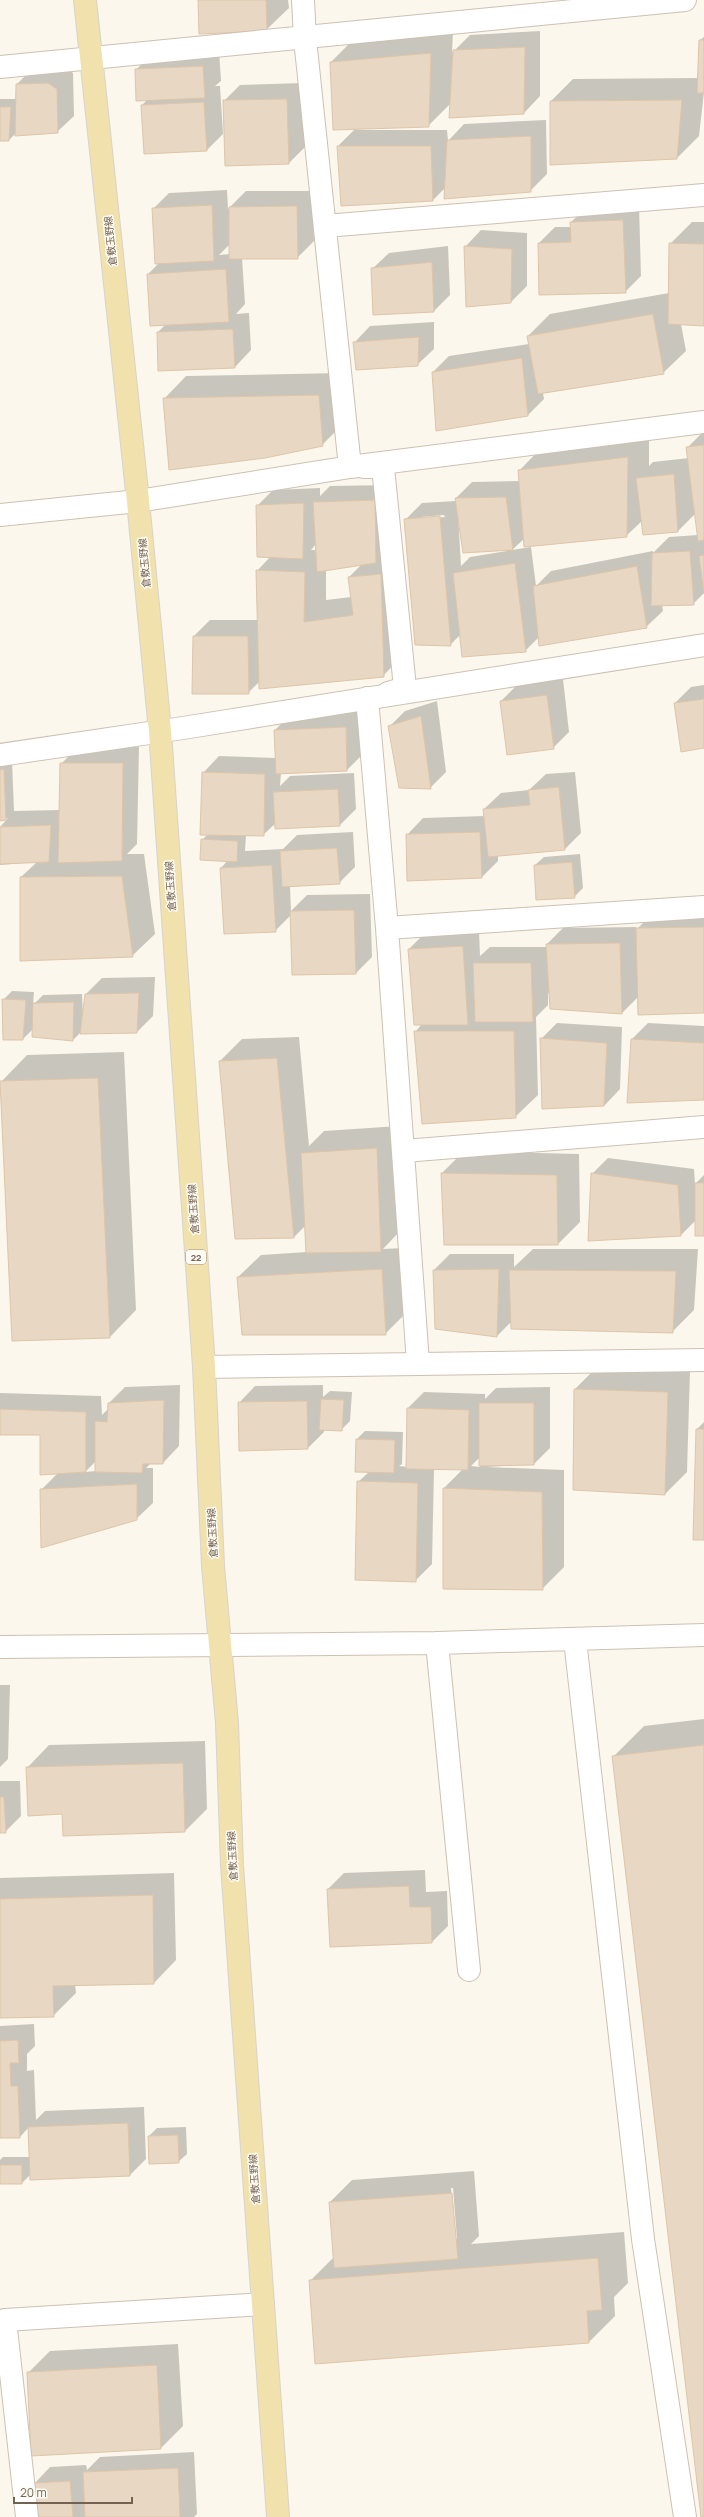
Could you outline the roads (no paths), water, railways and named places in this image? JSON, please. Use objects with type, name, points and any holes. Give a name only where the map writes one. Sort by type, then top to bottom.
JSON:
[{"type":"main road","name":"倉敷玉野線","points":[[85,0],[90,60],[138,501],[160,731],[204,1367],[213,1566],[227,1723],[232,1865],[278,2517]]},
{"type":"street","points":[[303,0],[305,39],[350,467]]},
{"type":"street","points":[[0,67],[90,60],[305,39],[685,0]]},
{"type":"street","points":[[325,226],[704,195]]},
{"type":"street","points":[[0,515],[138,501],[350,467],[704,422]]},
{"type":"street","points":[[350,467],[383,468],[405,688],[367,698]]},
{"type":"street","points":[[0,755],[704,645]]},
{"type":"street","points":[[367,698],[387,928],[418,1363]]},
{"type":"street","points":[[387,928],[704,907]]},
{"type":"street","points":[[404,1151],[704,1127]]},
{"type":"street","points":[[204,1367],[704,1360]]},
{"type":"street","points":[[0,1647],[437,1643],[704,1635]]},
{"type":"street","points":[[575,1640],[643,2239],[685,2517]]},
{"type":"street","points":[[437,1643],[469,1970]]},
{"type":"street","points":[[27,2517],[5,2320],[263,2304]]}]
